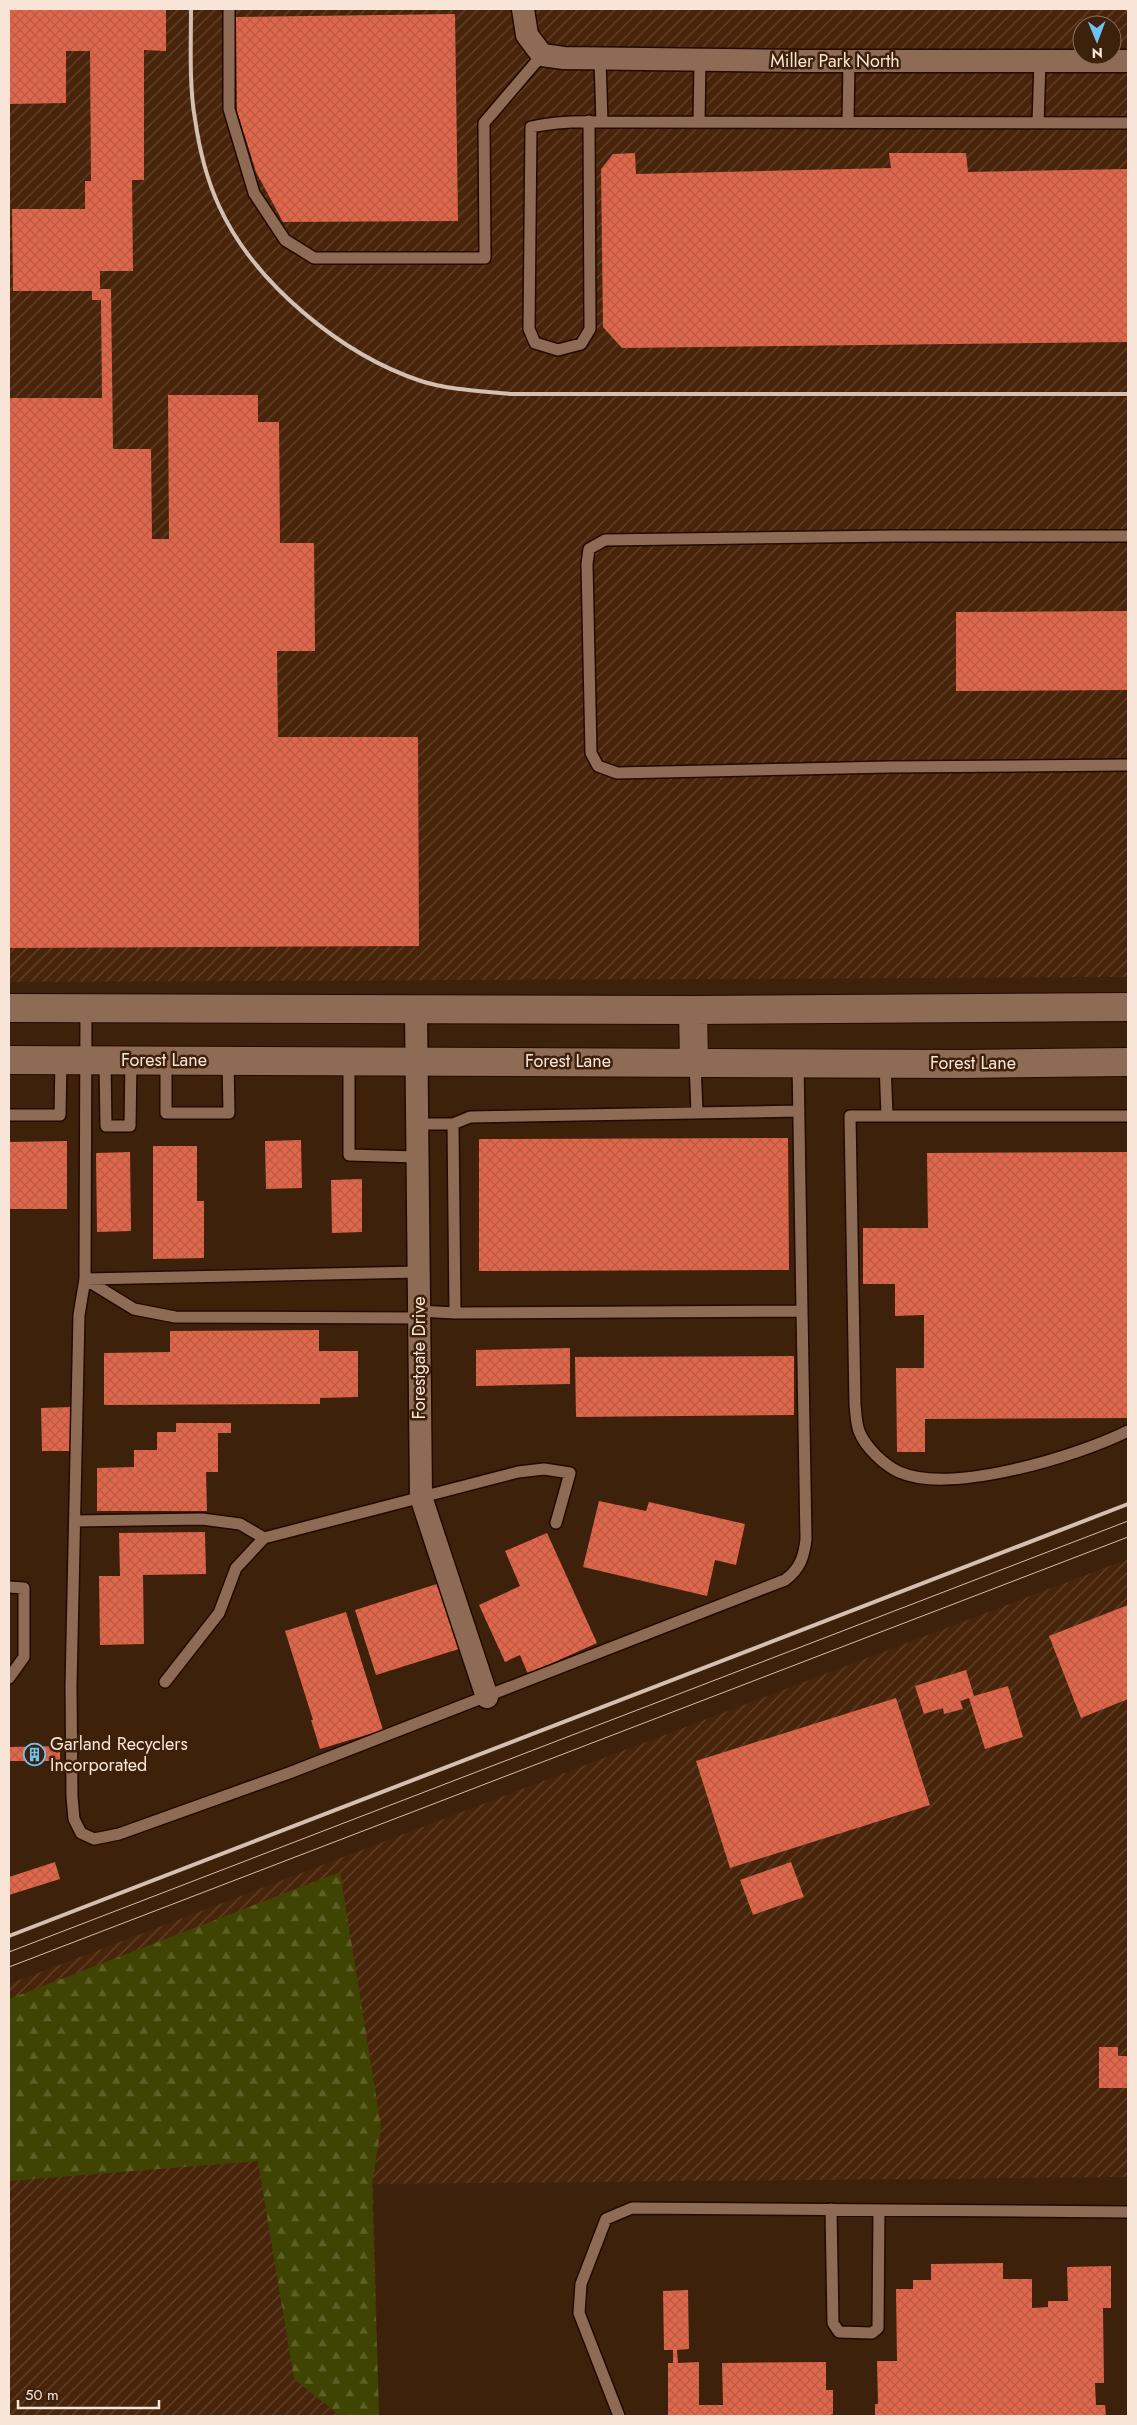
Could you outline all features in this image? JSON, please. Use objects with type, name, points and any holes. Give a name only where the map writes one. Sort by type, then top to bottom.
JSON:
[{"type":"main road","points":[[9,1008],[693,1010],[1128,1007]]},
{"type":"main road","points":[[693,1010],[694,1061]]},
{"type":"main road","name":"Forest Lane","points":[[9,1060],[1128,1062]]},
{"type":"street","points":[[523,9],[527,35],[542,55]]},
{"type":"street","name":"Miller Park North","points":[[542,55],[600,59],[1128,61]]},
{"type":"street","name":"Forestgate Drive","points":[[416,1009],[421,1497],[487,1697]]},
{"type":"lane","points":[[229,9],[229,109],[254,193],[285,240],[314,258],[485,258],[484,123],[542,55]]},
{"type":"lane","points":[[600,59],[602,122]]},
{"type":"lane","points":[[699,122],[700,60]]},
{"type":"lane","points":[[848,122],[849,61]]},
{"type":"lane","points":[[1038,123],[1040,61]]},
{"type":"lane","points":[[589,122],[590,329],[581,344],[558,350],[535,343],[529,329],[531,127],[547,124],[589,122],[1128,123]]},
{"type":"lane","points":[[1128,536],[894,536],[605,540],[589,549],[587,564],[591,753],[598,766],[617,773],[889,766],[1128,765]]},
{"type":"lane","points":[[86,1008],[106,1126],[130,1126],[96,1060]]},
{"type":"lane","points":[[9,1115],[60,1115],[96,1060]]},
{"type":"lane","points":[[96,1060],[85,1279],[79,1315],[72,1797],[74,1819],[81,1833],[94,1839],[119,1834],[271,1780],[785,1580],[796,1572],[804,1556],[806,1539],[798,1062]]},
{"type":"lane","points":[[166,1060],[166,1113],[229,1114],[228,1060]]},
{"type":"lane","points":[[349,1060],[349,1155],[417,1157]]},
{"type":"lane","points":[[694,1061],[697,1112]]},
{"type":"lane","points":[[885,1063],[887,1116]]},
{"type":"lane","points":[[417,1124],[453,1124],[470,1117],[799,1111]]},
{"type":"lane","points":[[1128,1116],[850,1116],[855,1405],[860,1432],[874,1454],[897,1471],[920,1479],[961,1478],[1025,1466],[1100,1445],[1128,1431]]},
{"type":"lane","points":[[453,1124],[455,1313]]},
{"type":"lane","points":[[85,1279],[419,1272]]},
{"type":"lane","points":[[85,1279],[134,1308],[175,1317],[802,1311]]},
{"type":"lane","points":[[166,1682],[219,1613],[236,1568],[264,1538],[518,1472],[544,1469],[570,1473],[556,1523]]},
{"type":"lane","points":[[75,1521],[202,1518],[240,1524],[264,1538]]},
{"type":"lane","points":[[9,1587],[24,1588],[24,1658],[9,1678]]},
{"type":"lane","points":[[619,2416],[579,2313],[581,2284],[606,2219],[632,2208],[1128,2212]]},
{"type":"lane","points":[[831,2210],[833,2323],[838,2332],[872,2333],[878,2328],[879,2210]]},
{"type":"shaded area","points":[[9,9],[1128,9],[1128,977],[9,982]]},
{"type":"shaded area","points":[[1128,1559],[1128,2177],[373,2184],[379,2416],[9,2416],[9,1984]]},
{"type":"green space","points":[[340,1872],[381,2127],[372,2184],[379,2416],[340,2416],[294,2379],[258,2161],[9,2181],[9,1999]]},
{"type":"building","points":[[9,9],[166,9],[166,51],[144,50],[144,180],[132,180],[133,271],[100,271],[100,289],[111,289],[113,449],[151,449],[152,539],[169,539],[168,395],[258,395],[258,422],[279,422],[280,543],[314,543],[315,651],[277,651],[278,737],[418,737],[419,946],[9,948],[9,398],[102,398],[101,300],[92,300],[92,291],[13,291],[12,209],[85,209],[85,181],[91,181],[90,51],[66,51],[66,103],[9,104]]},
{"type":"building","points":[[455,14],[458,221],[283,222],[256,172],[237,111],[236,17]]},
{"type":"building","points":[[635,153],[636,174],[891,168],[889,153],[966,153],[968,172],[1128,169],[1128,342],[622,348],[603,327],[601,169],[613,154]]},
{"type":"building","points":[[1128,611],[1128,690],[956,691],[956,612]]},
{"type":"building","points":[[788,1138],[789,1270],[479,1271],[479,1139]]},
{"type":"building","points":[[301,1140],[302,1188],[266,1189],[265,1141]]},
{"type":"building","points":[[67,1141],[67,1209],[9,1209],[9,1142]]},
{"type":"building","points":[[153,1146],[197,1146],[197,1201],[204,1201],[204,1258],[153,1259]]},
{"type":"building","points":[[130,1152],[131,1231],[97,1232],[96,1153]]},
{"type":"building","points":[[1128,1152],[1128,1418],[925,1419],[925,1452],[897,1452],[896,1368],[924,1368],[924,1315],[895,1316],[895,1284],[863,1284],[863,1228],[928,1228],[927,1153]]},
{"type":"building","points":[[362,1179],[362,1232],[332,1233],[331,1180]]},
{"type":"building","points":[[319,1330],[319,1351],[358,1351],[358,1397],[320,1398],[320,1404],[104,1405],[104,1353],[170,1352],[170,1331]]},
{"type":"building","points":[[570,1348],[570,1384],[476,1386],[476,1350]]},
{"type":"building","points":[[794,1356],[794,1415],[576,1417],[575,1357]]},
{"type":"building","points":[[72,1407],[72,1451],[42,1451],[41,1408]]},
{"type":"building","points":[[176,1423],[231,1423],[231,1433],[218,1433],[218,1472],[206,1472],[207,1511],[97,1511],[97,1468],[134,1467],[134,1450],[157,1450],[157,1432],[176,1432]]},
{"type":"building","points":[[599,1501],[646,1511],[649,1502],[745,1524],[736,1565],[715,1560],[707,1596],[583,1567]]},
{"type":"building","points":[[205,1532],[206,1574],[143,1575],[144,1644],[100,1645],[99,1576],[120,1576],[119,1533]]},
{"type":"building","points":[[547,1533],[597,1643],[528,1674],[520,1655],[505,1662],[479,1605],[520,1586],[505,1551]]},
{"type":"building","points":[[437,1584],[459,1649],[376,1675],[355,1610]]},
{"type":"building","points":[[1128,1605],[1128,1699],[1081,1718],[1049,1636]]},
{"type":"building","points":[[346,1612],[383,1730],[320,1749],[311,1720],[313,1720],[285,1631]]},
{"type":"building","points":[[966,1670],[974,1696],[1008,1686],[1023,1737],[985,1749],[969,1698],[960,1701],[963,1709],[944,1714],[943,1708],[924,1714],[915,1686]]},
{"type":"building","points":[[896,1698],[930,1805],[730,1868],[696,1761]]},
{"type":"building","name":"Garland Recyclers Incorporated","points":[[60,1746],[60,1761],[9,1761],[9,1747]]},
{"type":"building","points":[[55,1862],[60,1879],[9,1895],[9,1877]]},
{"type":"building","points":[[791,1862],[804,1897],[753,1915],[740,1880]]},
{"type":"building","points":[[1099,2047],[1118,2047],[1118,2056],[1128,2056],[1128,2088],[1099,2088]]},
{"type":"building","points":[[1003,2263],[1003,2279],[1032,2279],[1032,2308],[1048,2307],[1048,2301],[1068,2301],[1067,2267],[1111,2266],[1111,2308],[1103,2308],[1104,2383],[1095,2383],[1096,2405],[1105,2405],[1106,2416],[875,2416],[875,2404],[878,2404],[877,2361],[897,2361],[896,2289],[913,2289],[913,2280],[931,2280],[931,2264]]},
{"type":"building","points":[[688,2290],[689,2349],[677,2350],[678,2363],[699,2362],[699,2405],[723,2405],[722,2363],[826,2362],[826,2390],[833,2390],[833,2414],[827,2416],[668,2416],[668,2363],[673,2363],[673,2350],[664,2350],[663,2291]]},
{"type":"tram line","points":[[9,1952],[1128,1521]]},
{"type":"tram line","points":[[9,1967],[1128,1537]]},
{"type":"railway","points":[[191,9],[192,92],[199,141],[207,174],[215,196],[234,235],[277,288],[304,313],[332,335],[361,354],[391,369],[421,381],[443,386],[511,394],[1128,394]]},
{"type":"railway","points":[[9,1936],[1128,1504]]},
{"type":"place","name":"Garland Recyclers Incorporated","points":[[34,1754]]}]
